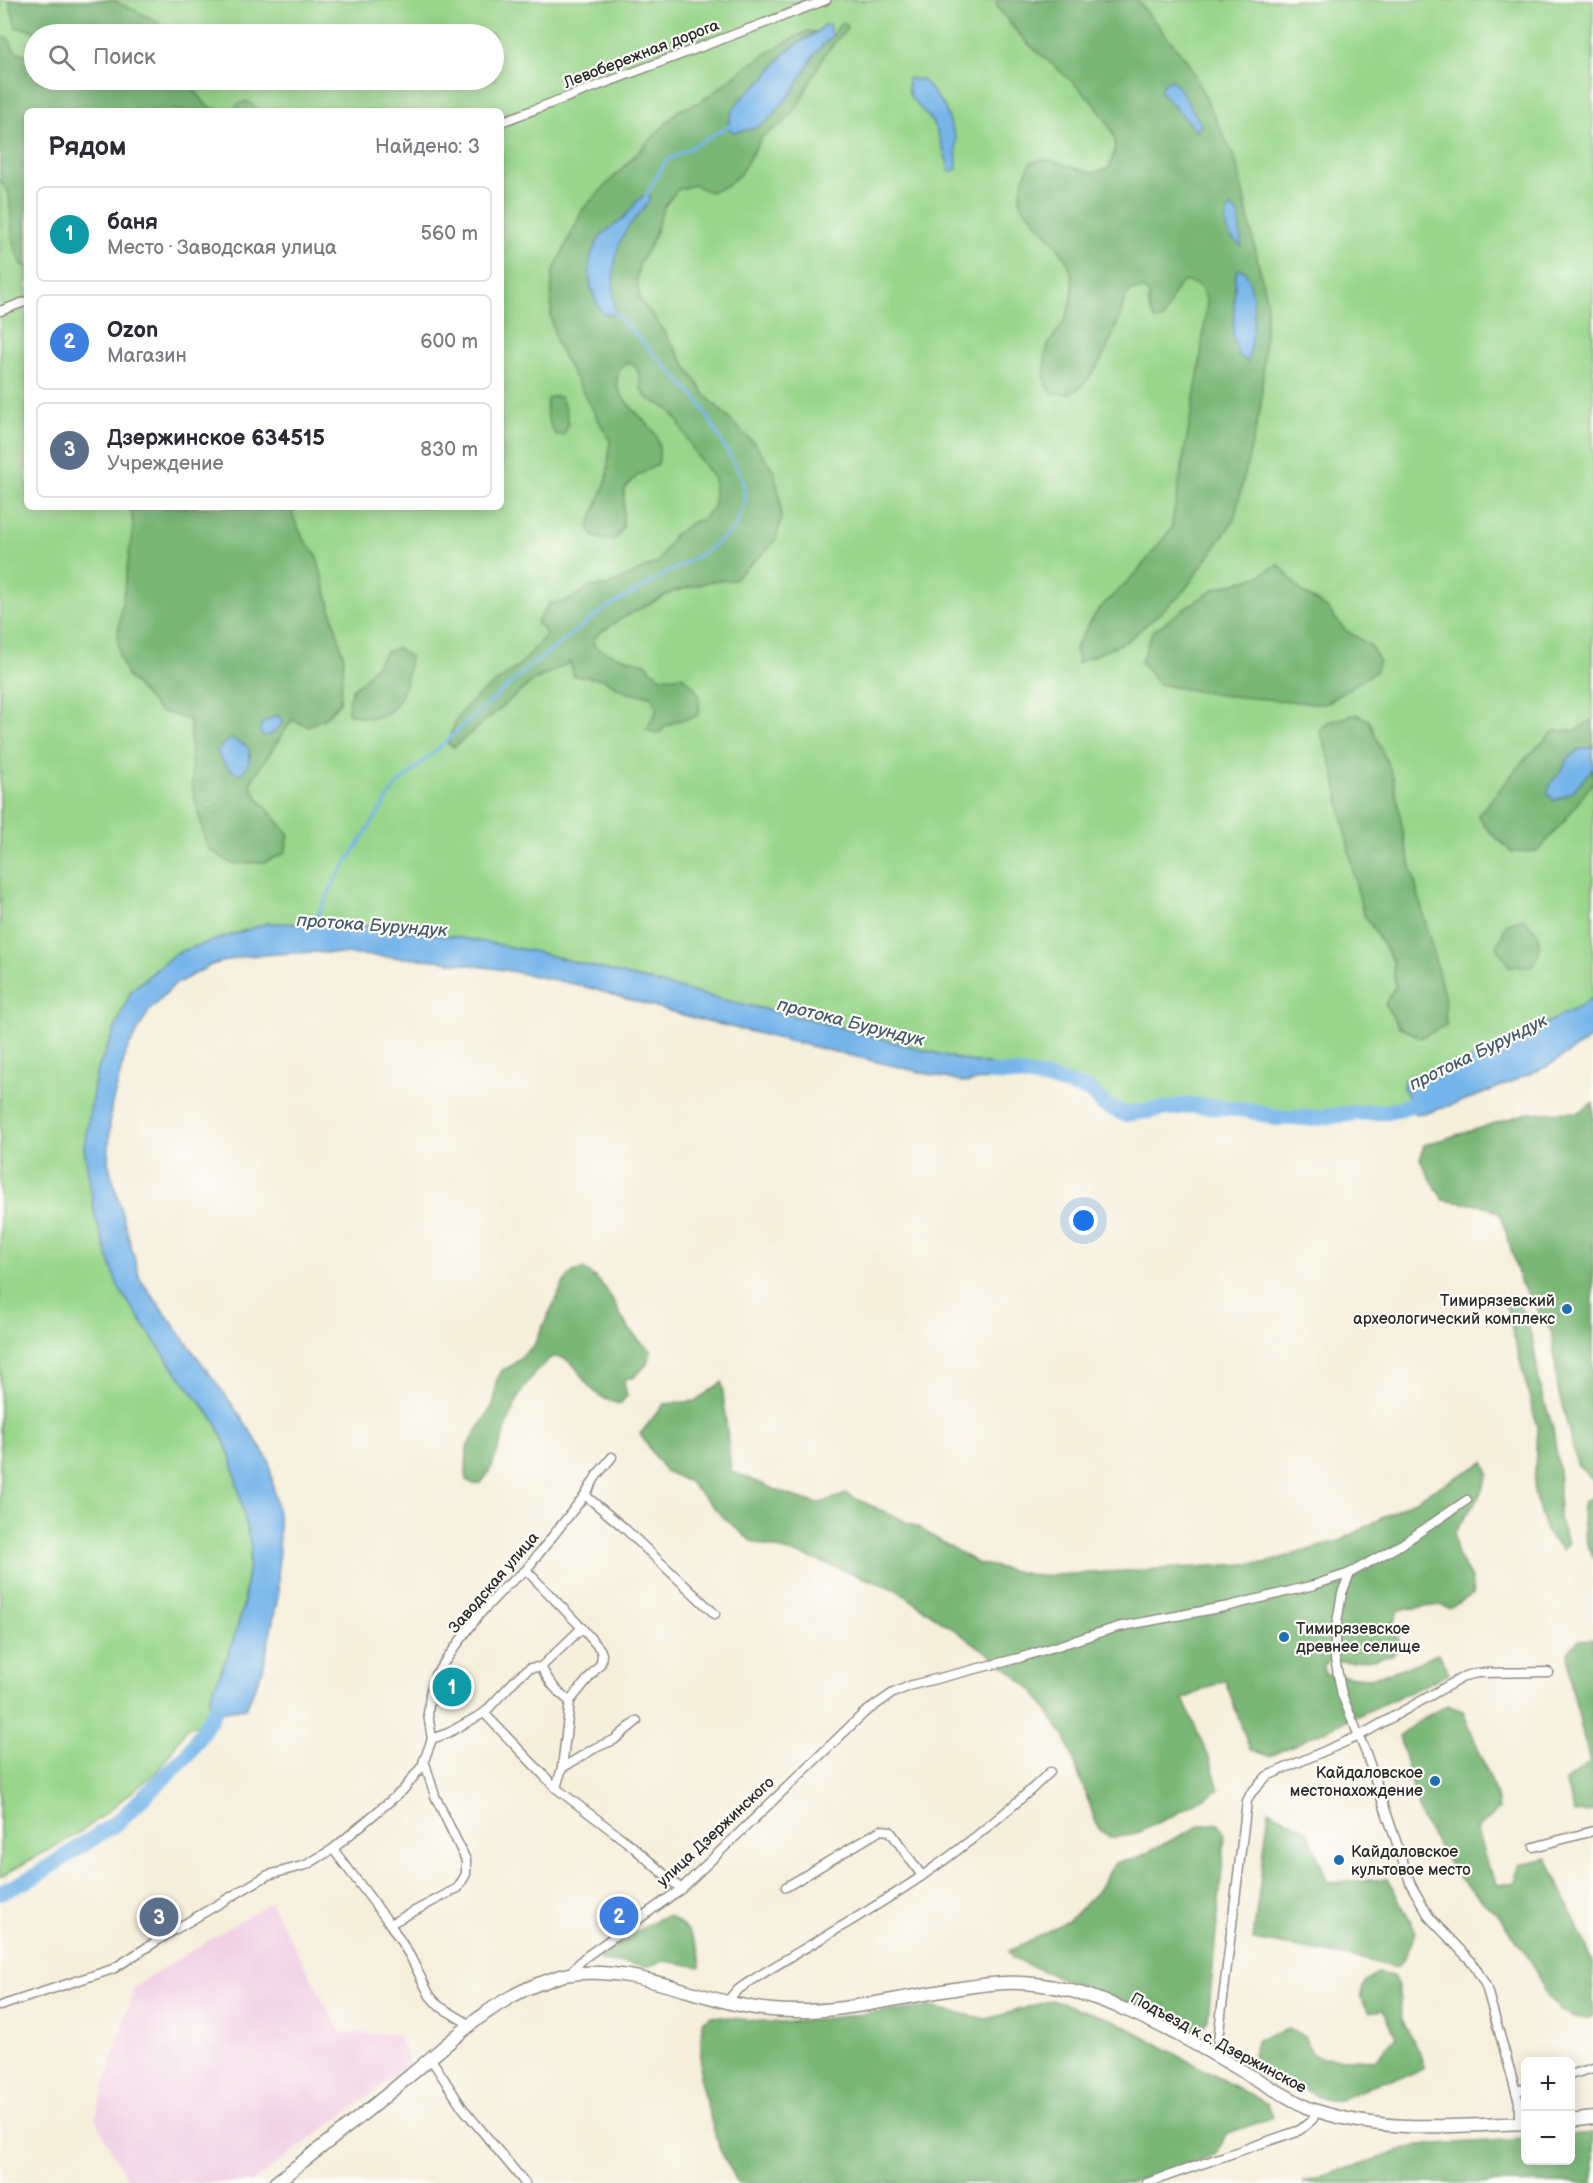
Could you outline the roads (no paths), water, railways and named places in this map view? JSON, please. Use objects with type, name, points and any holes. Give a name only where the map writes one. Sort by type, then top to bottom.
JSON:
[{"type":"street","name":"Левобережная дорога","points":[[504,121],[826,0]]},
{"type":"street","points":[[0,311],[24,302]]},
{"type":"street","name":"Заводская улица","points":[[0,2006],[113,1969],[268,1875],[306,1865],[333,1849],[403,1791],[424,1760],[432,1739],[428,1714],[435,1675],[478,1616],[505,1587],[526,1570],[612,1457]]},
{"type":"street","points":[[585,1495],[622,1526],[715,1614]]},
{"type":"street","name":"улица Дзержинского","points":[[275,2183],[431,2059],[469,2024],[535,1985],[569,1974],[584,1959],[681,1889],[877,1703],[912,1685],[1019,1658],[1118,1627],[1229,1606],[1314,1585],[1350,1573],[1402,1544],[1467,1500]]},
{"type":"street","points":[[526,1570],[582,1628],[600,1648],[602,1654],[601,1663],[570,1701],[562,1768],[556,1788]]},
{"type":"street","points":[[1350,1573],[1337,1613],[1335,1659],[1342,1695],[1420,1904],[1440,1930],[1472,1962],[1482,1977],[1516,2091],[1521,2117]]},
{"type":"street","points":[[432,1739],[484,1713],[519,1676],[530,1668],[541,1667],[582,1628]]},
{"type":"street","points":[[541,1667],[552,1685],[570,1701]]},
{"type":"street","points":[[1216,2056],[1247,1801],[1251,1793],[1267,1776],[1359,1736],[1466,1676],[1477,1673],[1548,1672]]},
{"type":"street","points":[[484,1713],[556,1788],[633,1846],[681,1889]]},
{"type":"street","points":[[562,1768],[595,1748],[614,1740],[637,1721]]},
{"type":"street","points":[[390,1924],[458,1888],[466,1874],[466,1860],[435,1796],[424,1760]]},
{"type":"street","points":[[726,2003],[746,1984],[922,1876],[1004,1815],[1050,1772]]},
{"type":"street","points":[[786,1887],[881,1830],[890,1832],[922,1876]]},
{"type":"street","points":[[1534,1847],[1593,1831]]},
{"type":"street","points":[[333,1849],[390,1924],[410,1956],[430,1996],[439,2006],[469,2024]]},
{"type":"street","name":"Подъезд к с. Дзержинское","points":[[569,1974],[611,1974],[652,1981],[726,2003],[769,2010],[801,2012],[828,2010],[980,1985],[1036,1984],[1109,2004],[1132,2013],[1317,2111],[1346,2119],[1398,2126],[1521,2124]]},
{"type":"street","points":[[431,2059],[462,2107],[525,2183]]},
{"type":"street","points":[[1575,2073],[1593,2068]]},
{"type":"street","points":[[1516,2091],[1521,2090]]},
{"type":"street","points":[[1147,2183],[1300,2130],[1312,2120],[1317,2111]]},
{"type":"street","points":[[1575,2120],[1593,2118]]},
{"type":"water","points":[[824,25],[830,25],[833,35],[816,52],[791,94],[766,122],[752,129],[733,132],[728,127],[730,118],[741,99],[764,79],[785,53]]},
{"type":"water","points":[[908,78],[923,80],[944,106],[956,139],[957,169],[950,172],[935,128],[909,93]]},
{"type":"water","points":[[1172,80],[1201,124],[1197,132],[1160,91],[1163,84]]},
{"type":"water","points":[[648,193],[650,198],[619,244],[613,284],[615,314],[604,314],[591,286],[589,275],[591,255],[601,236]]},
{"type":"water","points":[[1231,207],[1239,216],[1241,246],[1226,228],[1226,218]]},
{"type":"water","points":[[1238,269],[1245,271],[1252,293],[1253,328],[1248,362],[1238,356],[1233,337],[1235,277]]},
{"type":"water","points":[[278,715],[282,720],[281,725],[270,735],[263,736],[259,731],[263,722]]},
{"type":"water","points":[[231,739],[247,746],[249,750],[249,761],[241,774],[226,766],[217,752]]},
{"type":"water","points":[[1593,747],[1593,768],[1573,791],[1554,801],[1547,793],[1568,759],[1579,750]]},
{"type":"water","points":[[268,923],[356,925],[451,936],[536,952],[808,1019],[958,1059],[991,1065],[1014,1074],[966,1083],[697,1019],[579,985],[505,970],[437,960],[313,952],[244,956],[211,965],[174,985],[149,1011],[126,1052],[111,1108],[108,1162],[140,1279],[242,1418],[269,1461],[279,1521],[278,1596],[263,1669],[246,1708],[219,1712],[210,1697],[230,1650],[243,1608],[251,1547],[232,1461],[216,1422],[171,1365],[118,1287],[95,1217],[84,1147],[96,1074],[131,991],[176,953]]},
{"type":"water","points":[[1593,998],[1593,1037],[1548,1066],[1485,1093],[1431,1112],[1415,1114],[1403,1088],[1404,1079],[1419,1080],[1450,1070]]},
{"type":"waterway","points":[[646,195],[666,161],[731,125]]},
{"type":"waterway","points":[[312,927],[336,879],[396,786],[528,668],[603,610],[706,551],[733,530],[746,500],[742,478],[699,401],[613,311]]},
{"type":"waterway","name":"протока Бурундук","points":[[992,1073],[1020,1074],[1054,1080],[1091,1091],[1104,1105],[1125,1114],[1190,1105],[1248,1110],[1276,1118],[1317,1118],[1387,1112],[1431,1099]]},
{"type":"waterway","name":"протока Бурундук","points":[[0,1893],[32,1878],[119,1821],[189,1753],[227,1690]]},
{"type":"place","name":"Тимирязевский археологический комплекс","points":[[1567,1309]]},
{"type":"place","name":"Тимирязевское древнее селище","points":[[1284,1637]]},
{"type":"place","name":"баня","points":[[452,1687]]},
{"type":"place","name":"Кайдаловское местонахождение","points":[[1435,1781]]},
{"type":"place","name":"Кайдаловское культовое место","points":[[1339,1860]]},
{"type":"place","name":"Ozon","points":[[619,1916]]},
{"type":"place","name":"Дзержинское 634515","points":[[159,1917]]}]
